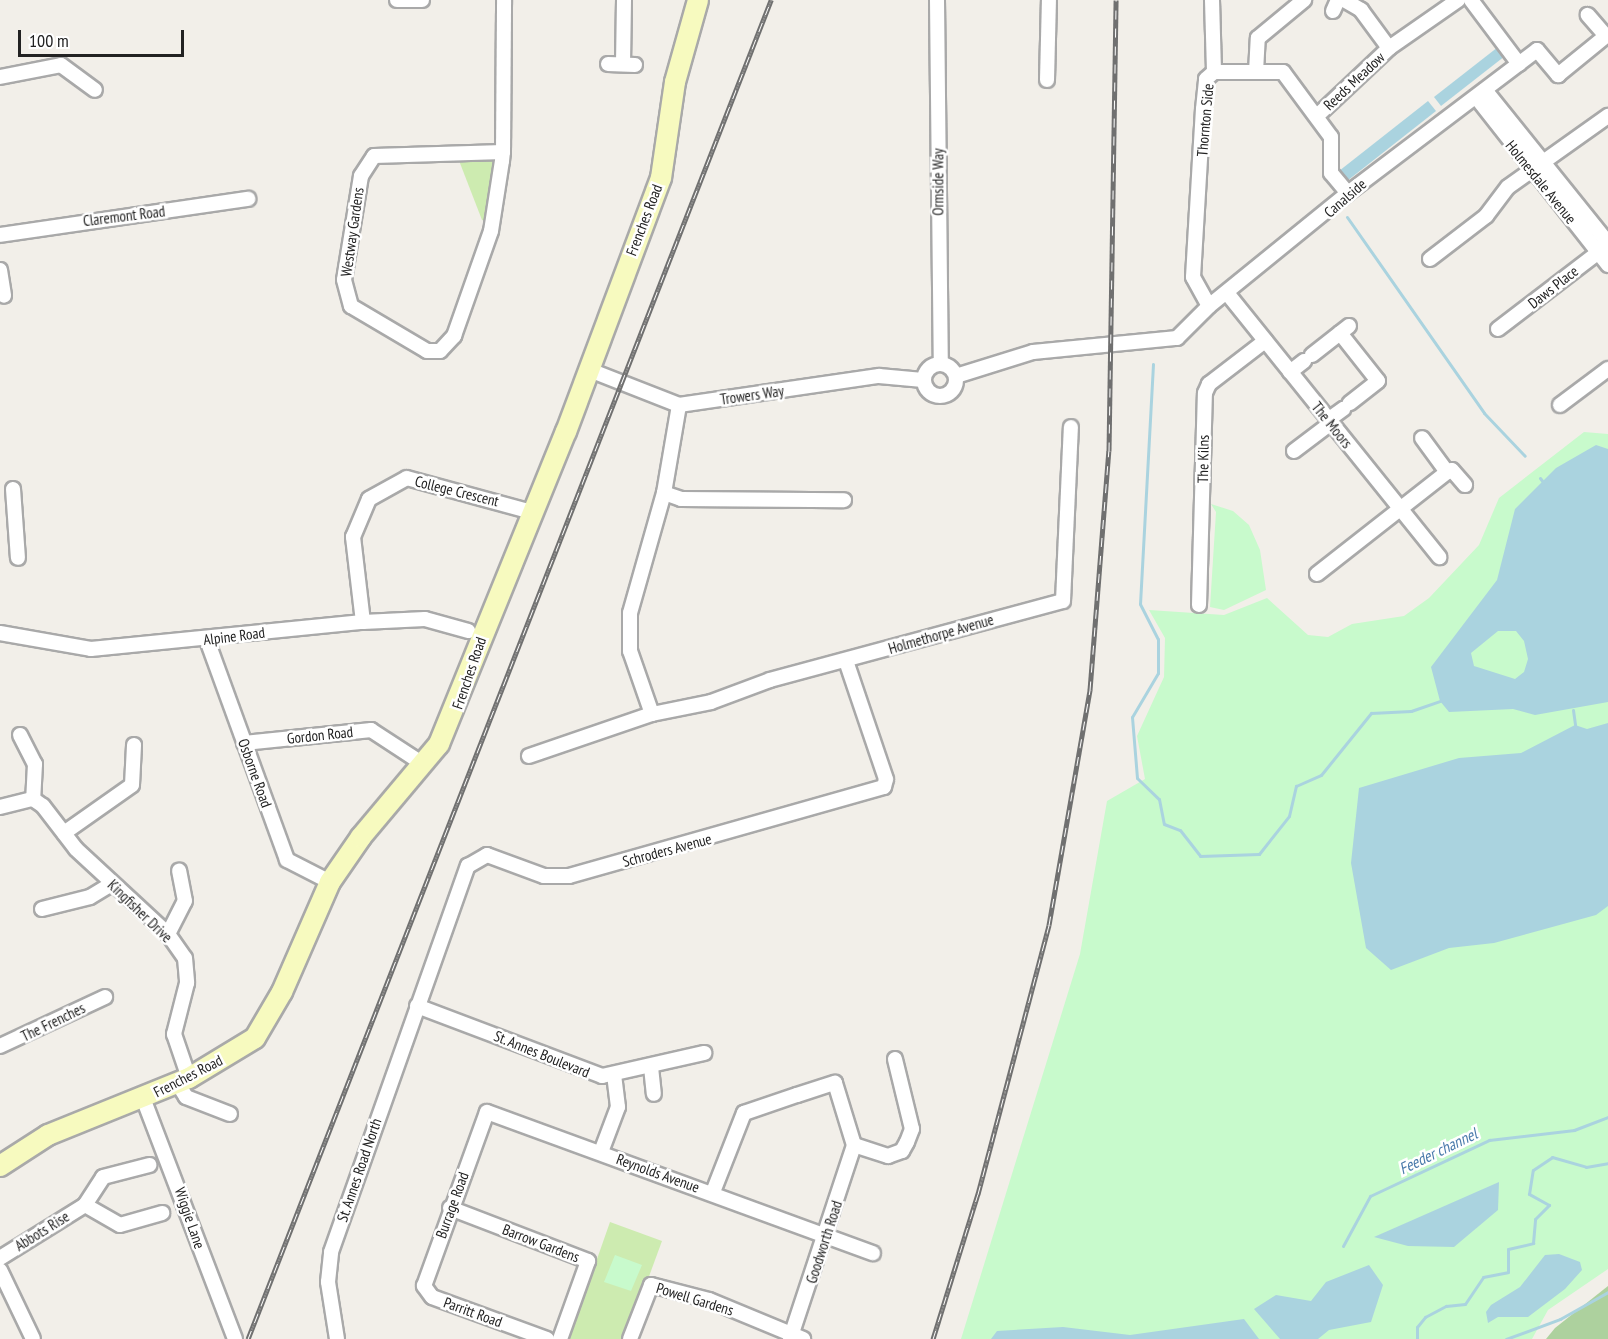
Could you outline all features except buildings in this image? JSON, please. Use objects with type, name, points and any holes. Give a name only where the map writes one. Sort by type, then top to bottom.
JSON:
[{"type":"street","points":[[397,0],[422,0]]},
{"type":"street","name":"Westway Gardens","points":[[502,152],[374,156],[361,176],[344,280],[351,306],[427,351],[449,344],[491,231],[502,152],[504,0]]},
{"type":"street","points":[[622,64],[624,0]]},
{"type":"street","name":"Frenches Road","points":[[0,1166],[48,1135],[143,1098],[184,1086],[255,1038],[274,1008],[330,882],[423,764],[455,715],[661,178],[675,82],[698,0]]},
{"type":"street","name":"Ormside Way","points":[[937,0],[941,364]]},
{"type":"street","points":[[1047,80],[1049,0]]},
{"type":"street","points":[[1212,0],[1214,72]]},
{"type":"street","points":[[1256,72],[1258,38],[1304,0]]},
{"type":"street","name":"Reeds Meadow","points":[[1344,0],[1361,10],[1389,48]]},
{"type":"street","name":"Reeds Meadow","points":[[1318,115],[1389,48],[1458,0]]},
{"type":"street","points":[[1471,0],[1519,64]]},
{"type":"street","name":"Canalside","points":[[956,376],[1033,352],[1099,346],[1162,344],[1176,338],[1209,306],[1348,193],[1537,50],[1558,75],[1605,36],[1588,15]]},
{"type":"street","points":[[0,76],[61,65],[95,90]]},
{"type":"street","name":"Thornton Side","points":[[1209,306],[1193,277],[1206,79],[1214,72],[1283,72],[1318,115],[1331,136],[1331,173],[1348,193]]},
{"type":"street","name":"Holmesdale Avenue","points":[[1481,93],[1541,160],[1605,247],[1608,265]]},
{"type":"street","name":"Holmesdale Avenue","points":[[1481,93],[1530,172],[1605,247]]},
{"type":"street","points":[[1430,260],[1486,216],[1508,187],[1530,172],[1541,160],[1608,116]]},
{"type":"street","name":"Claremont Road","points":[[0,235],[248,199]]},
{"type":"street","name":"Daws Place","points":[[1498,329],[1605,247]]},
{"type":"street","points":[[0,270],[4,296]]},
{"type":"street","name":"The Moors","points":[[1227,293],[1439,557]]},
{"type":"street","points":[[1290,372],[1345,330],[1378,381],[1294,451]]},
{"type":"street","name":"The Kilns","points":[[1199,605],[1205,393],[1209,384],[1265,341]]},
{"type":"street","points":[[941,364],[956,376],[955,387],[942,397],[929,393],[923,380],[927,370],[941,364]]},
{"type":"street","name":"Trowers Way","points":[[587,369],[680,405],[879,376],[923,380]]},
{"type":"street","points":[[1560,405],[1608,369]]},
{"type":"street","points":[[652,714],[630,651],[630,614],[664,493],[680,405]]},
{"type":"street","name":"Holmethorpe Avenue","points":[[529,756],[652,714],[711,702],[846,661],[1064,601],[1071,427]]},
{"type":"street","points":[[1422,438],[1448,472]]},
{"type":"street","points":[[1317,573],[1448,472],[1452,470],[1465,485]]},
{"type":"street","name":"College Crescent","points":[[363,622],[353,537],[369,499],[407,478],[532,512]]},
{"type":"street","points":[[14,489],[18,558]]},
{"type":"street","points":[[664,493],[681,499],[844,500]]},
{"type":"street","points":[[0,510],[14,508]]},
{"type":"street","name":"Alpine Road","points":[[0,633],[90,649],[207,640],[363,622],[425,619],[468,631]]},
{"type":"street","name":"Osborne Road","points":[[207,640],[286,860],[330,882]]},
{"type":"street","name":"Schroders Avenue","points":[[417,1006],[465,872],[477,858],[487,855],[544,876],[569,876],[884,787],[886,779],[846,661]]},
{"type":"street","name":"Gordon Road","points":[[244,743],[371,730],[423,764]]},
{"type":"street","points":[[0,807],[33,799],[35,764],[23,749],[20,735]]},
{"type":"street","points":[[64,833],[132,785],[134,745]]},
{"type":"street","points":[[9,753],[23,749]]},
{"type":"street","name":"Kingfisher Drive","points":[[33,799],[112,884],[168,934],[188,969],[174,1034],[184,1086]]},
{"type":"street","points":[[168,934],[185,901],[178,871]]},
{"type":"street","points":[[42,909],[90,897],[112,884]]},
{"type":"street","name":"The Frenches","points":[[0,1046],[105,997]]},
{"type":"street","name":"St. Annes Boulevard","points":[[417,1006],[588,1074],[614,1075],[704,1053]]},
{"type":"street","name":"St. Annes Road North","points":[[337,1339],[328,1282],[331,1252],[417,1006]]},
{"type":"street","points":[[713,1192],[744,1113],[836,1083],[861,1146],[888,1156],[902,1151],[912,1129],[895,1059]]},
{"type":"street","points":[[651,1067],[654,1094]]},
{"type":"street","points":[[601,1152],[618,1107],[614,1075]]},
{"type":"street","points":[[184,1086],[231,1114]]},
{"type":"street","name":"Wiggie Lane","points":[[143,1098],[235,1339]]},
{"type":"street","name":"Reynolds Avenue","points":[[487,1112],[713,1192],[826,1240],[873,1253]]},
{"type":"street","name":"Burrage Road","points":[[432,1297],[424,1282],[487,1112]]},
{"type":"street","name":"Goodworth Road","points":[[795,1338],[826,1240],[861,1146]]},
{"type":"street","name":"Abbots Rise","points":[[0,1258],[85,1205],[103,1177],[150,1165]]},
{"type":"street","name":"Abbots Rise","points":[[85,1205],[120,1225],[162,1213]]},
{"type":"street","name":"Barrow Gardens","points":[[450,1208],[588,1261],[560,1339]]},
{"type":"street","points":[[0,1270],[33,1339]]},
{"type":"street","name":"Powell Gardens","points":[[630,1339],[651,1285],[709,1300],[795,1338]]},
{"type":"street","name":"Parritt Road","points":[[432,1297],[547,1339]]},
{"type":"green space","points":[[458,158],[497,158],[489,222],[482,220]]},
{"type":"green space","points":[[1584,432],[1608,434],[1608,1269],[1548,1310],[1532,1339],[961,1339],[1080,954],[1107,801],[1145,779],[1137,736],[1164,677],[1165,638],[1149,610],[1224,615],[1267,598],[1308,635],[1328,637],[1352,624],[1404,616],[1429,598],[1479,545],[1499,498]]},
{"type":"green space","points":[[1211,504],[1233,511],[1249,525],[1260,550],[1266,590],[1224,610],[1210,607],[1216,512]]},
{"type":"green space","points":[[610,1222],[662,1241],[626,1339],[569,1339]]},
{"type":"green space","points":[[615,1255],[642,1265],[631,1291],[604,1282]]},
{"type":"green space","points":[[1608,1286],[1608,1339],[1546,1339],[1555,1328]]},
{"type":"water","points":[[1498,47],[1505,56],[1441,106],[1434,97]]},
{"type":"water","points":[[1428,101],[1436,111],[1347,181],[1339,171]]},
{"type":"water","points":[[1596,445],[1608,449],[1608,702],[1535,715],[1513,709],[1449,712],[1440,701],[1431,667],[1497,580],[1515,509],[1556,468]],"holes":[[[1498,631],[1516,631],[1524,641],[1528,659],[1524,672],[1515,679],[1474,666],[1471,653]]]},
{"type":"water","points":[[1608,723],[1608,906],[1596,915],[1494,943],[1449,948],[1391,970],[1366,948],[1351,863],[1359,788],[1459,758],[1521,753],[1575,725],[1587,729]]},
{"type":"water","points":[[1499,1182],[1498,1210],[1454,1247],[1408,1246],[1374,1237]]},
{"type":"water","points":[[1559,1254],[1580,1262],[1582,1270],[1565,1289],[1528,1317],[1498,1317],[1488,1323],[1486,1312],[1491,1305],[1520,1287],[1545,1255]]},
{"type":"water","points":[[1369,1265],[1383,1285],[1371,1322],[1329,1330],[1318,1339],[1280,1339],[1254,1309],[1276,1295],[1311,1301],[1326,1282]]},
{"type":"water","points":[[1244,1319],[1259,1339],[991,1339],[997,1331],[1063,1327],[1130,1335]]},
{"type":"waterway","points":[[1347,217],[1484,413],[1525,456]]},
{"type":"waterway","points":[[1153,364],[1140,604],[1158,639],[1158,673],[1132,717],[1137,778],[1159,799],[1164,824],[1180,830],[1200,856],[1259,854],[1289,816],[1296,786],[1321,775],[1371,713],[1411,711],[1440,701]]},
{"type":"waterway","points":[[1540,478],[1543,482]]},
{"type":"waterway","points":[[1573,710],[1575,725]]},
{"type":"waterway","name":"Feeder channel","points":[[1343,1246],[1370,1196],[1489,1140],[1574,1130],[1608,1117]]},
{"type":"waterway","points":[[1417,1339],[1417,1327],[1425,1317],[1446,1306],[1465,1304],[1483,1277],[1508,1272],[1508,1249],[1533,1243],[1535,1219],[1549,1205],[1529,1194],[1533,1170],[1552,1157],[1586,1167],[1608,1163]]},
{"type":"waterway","points":[[1506,1339],[1560,1319],[1608,1292]]},
{"type":"railway","points":[[248,1339],[771,0]]},
{"type":"railway","points":[[933,1339],[978,1194],[1049,925],[1090,690],[1109,451],[1116,0]]}]
